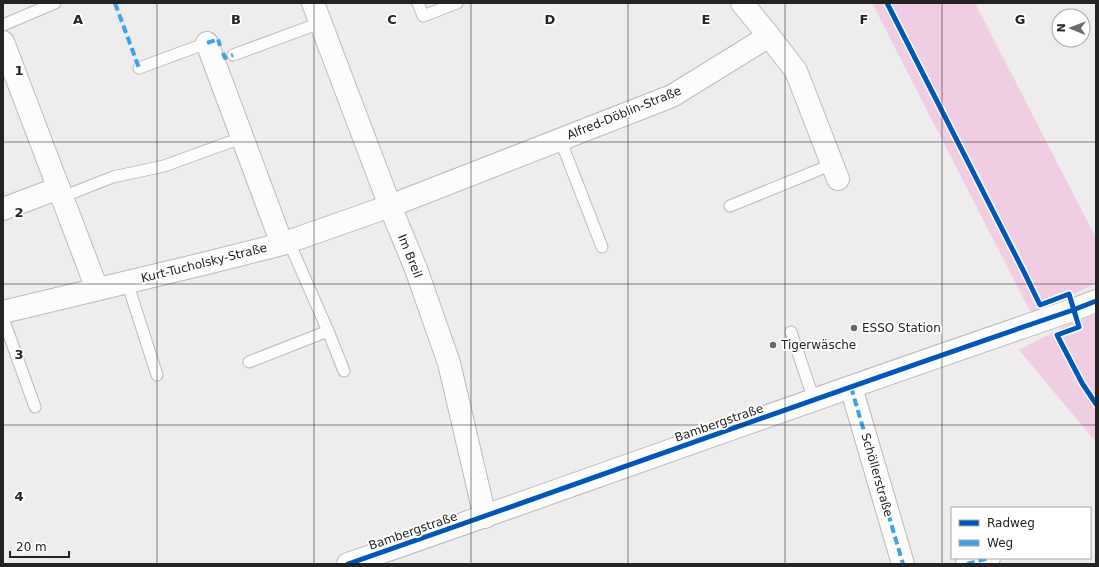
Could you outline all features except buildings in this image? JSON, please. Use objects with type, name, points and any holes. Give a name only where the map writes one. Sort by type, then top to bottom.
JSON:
[{"type":"street","points":[[742,3],[796,71],[835,171]]},
{"type":"street","name":"Im Breil","points":[[317,13],[390,206],[416,269],[449,363],[485,516]]},
{"type":"street","name":"Alfred-Döblin-Straße","points":[[390,206],[672,96],[769,36]]},
{"type":"street","points":[[3,42],[97,289]]},
{"type":"street","name":"Kurt-Tucholsky-Straße","points":[[207,43],[241,138],[285,243]]},
{"type":"street","points":[[3,209],[61,192]]},
{"type":"street","name":"Kurt-Tucholsky-Straße","points":[[3,312],[285,243],[390,206]]},
{"type":"street","name":"Bambergstraße","points":[[348,564],[1096,301]]},
{"type":"street","name":"Schöllerstraße","points":[[851,387],[903,564]]},
{"type":"street","points":[[967,564],[985,559]]},
{"type":"lane","points":[[3,25],[55,3]]},
{"type":"lane","points":[[418,3],[423,16],[457,3]]},
{"type":"lane","points":[[233,55],[317,13]]},
{"type":"lane","name":"Kurt-Tucholsky-Straße","points":[[140,68],[207,43]]},
{"type":"lane","points":[[61,192],[113,177],[164,166],[241,138]]},
{"type":"lane","name":"Alfred-Döblin-Straße","points":[[560,139],[602,247]]},
{"type":"lane","points":[[730,206],[835,171]]},
{"type":"lane","name":"Kurt-Tucholsky-Straße","points":[[285,243],[328,330],[344,371]]},
{"type":"lane","name":"Kurt-Tucholsky-Straße","points":[[127,282],[158,375]]},
{"type":"lane","points":[[3,318],[35,407]]},
{"type":"lane","points":[[249,362],[328,330]]},
{"type":"lane","points":[[791,332],[814,400]]},
{"type":"shaded area","points":[[872,3],[975,3],[1096,238],[1096,283],[1032,315]]},
{"type":"shaded area","points":[[1096,315],[1096,442],[1019,350],[1067,325]]},
{"type":"marked path","points":[[115,3],[139,68]]},
{"type":"marked path","points":[[207,43],[218,39],[220,46]]},
{"type":"marked path","points":[[223,53],[225,58],[233,55]]},
{"type":"marked path","points":[[851,387],[903,564]]},
{"type":"marked path","points":[[967,564],[985,559]]},
{"type":"cycle path","points":[[887,3],[1040,305],[1069,294],[1079,327],[1057,335],[1082,383],[1096,404]]},
{"type":"cycle path","points":[[348,564],[1096,301]]},
{"type":"place","name":"ESSO Station","points":[[854,328]]},
{"type":"place","name":"Tigerwäsche","points":[[773,345]]}]
